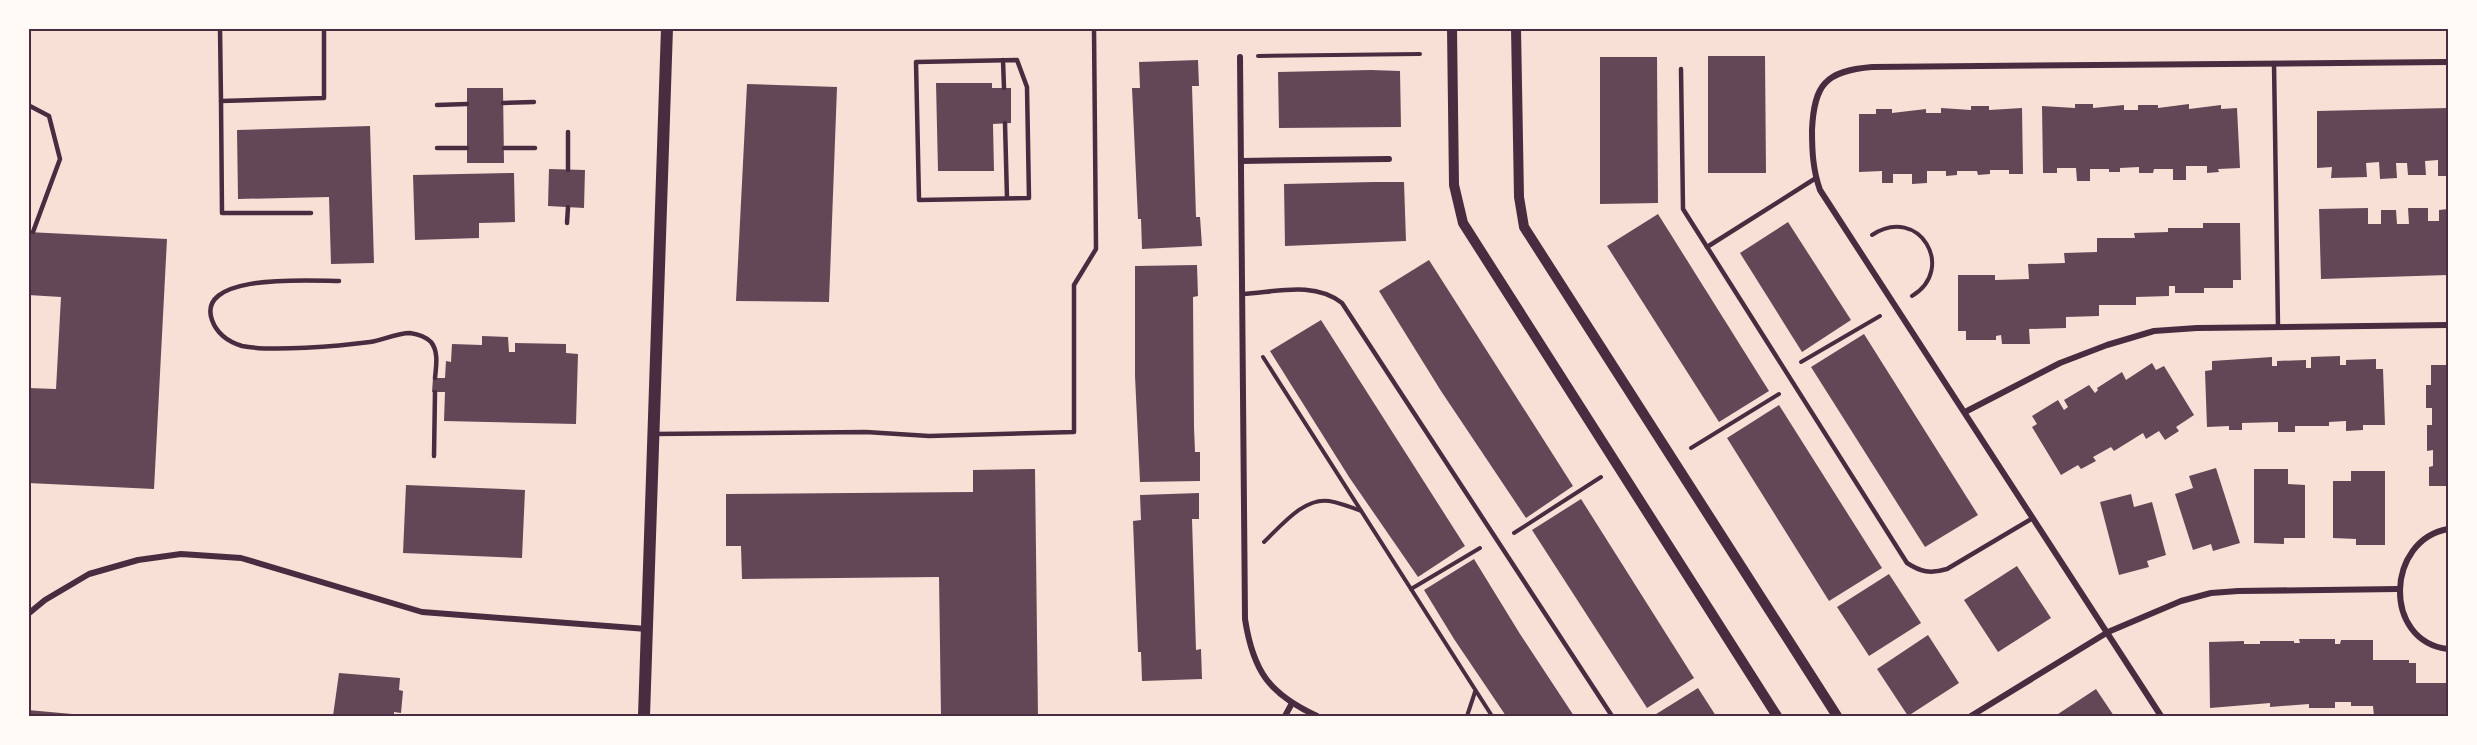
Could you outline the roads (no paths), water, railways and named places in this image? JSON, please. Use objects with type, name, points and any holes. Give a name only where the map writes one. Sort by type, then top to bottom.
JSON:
[{"type":"main road","points":[[644,717],[667,28]]},
{"type":"street","points":[[1452,28],[1454,185],[1463,223],[1777,717]]},
{"type":"street","points":[[1516,28],[1519,205],[1524,227],[1837,717]]},
{"type":"street","points":[[1240,57],[1245,619],[1248,639],[1257,664],[1270,685],[1291,705],[1317,717]]},
{"type":"street","points":[[2161,717],[1827,201],[1816,178],[1812,151],[1816,96],[1831,77],[1845,70],[1872,67],[2448,62]]},
{"type":"street","points":[[1241,161],[1389,159]]},
{"type":"street","points":[[1965,412],[2060,363],[2138,335],[2171,328],[2448,325]]},
{"type":"street","points":[[2448,529],[2432,534],[2412,551],[2405,563],[2398,589],[2401,606],[2414,631],[2432,645],[2448,649]]},
{"type":"street","points":[[28,614],[45,600],[89,574],[138,560],[181,554],[241,558],[422,612],[647,629]]},
{"type":"street","points":[[1971,717],[2108,632],[2152,611],[2211,593],[2398,589]]},
{"type":"street","points":[[1285,717],[1291,705]]},
{"type":"lane","points":[[220,28],[222,213],[311,213]]},
{"type":"lane","points":[[221,101],[324,98],[324,28]]},
{"type":"lane","points":[[653,434],[866,432],[929,436],[1074,432],[1074,285],[1096,249],[1094,28]]},
{"type":"lane","points":[[1003,60],[1004,88]]},
{"type":"lane","points":[[1003,60],[1017,60],[1027,87],[1029,198],[919,200],[916,62],[1003,60]]},
{"type":"lane","points":[[2274,63],[2278,327]]},
{"type":"lane","points":[[1681,69],[1683,209],[1907,563],[1920,571],[1934,573],[1947,569],[2033,518]]},
{"type":"lane","points":[[503,103],[534,102]]},
{"type":"lane","points":[[437,105],[466,104]]},
{"type":"lane","points":[[28,105],[49,116],[60,159],[33,232]]},
{"type":"lane","points":[[1005,123],[1007,198]]},
{"type":"lane","points":[[568,132],[568,170]]},
{"type":"lane","points":[[438,148],[467,148]]},
{"type":"lane","points":[[504,148],[535,148]]},
{"type":"lane","points":[[1707,247],[1816,178]]},
{"type":"lane","points":[[567,223],[568,207]]},
{"type":"lane","points":[[339,281],[256,282],[228,289],[213,304],[211,314],[213,323],[228,340],[257,348],[339,346],[387,339],[409,333],[418,334],[431,343],[435,350],[435,378]]},
{"type":"lane","points":[[1243,294],[1314,289],[1329,293],[1342,303],[1612,717]]},
{"type":"lane","points":[[434,456],[435,392]]}]
